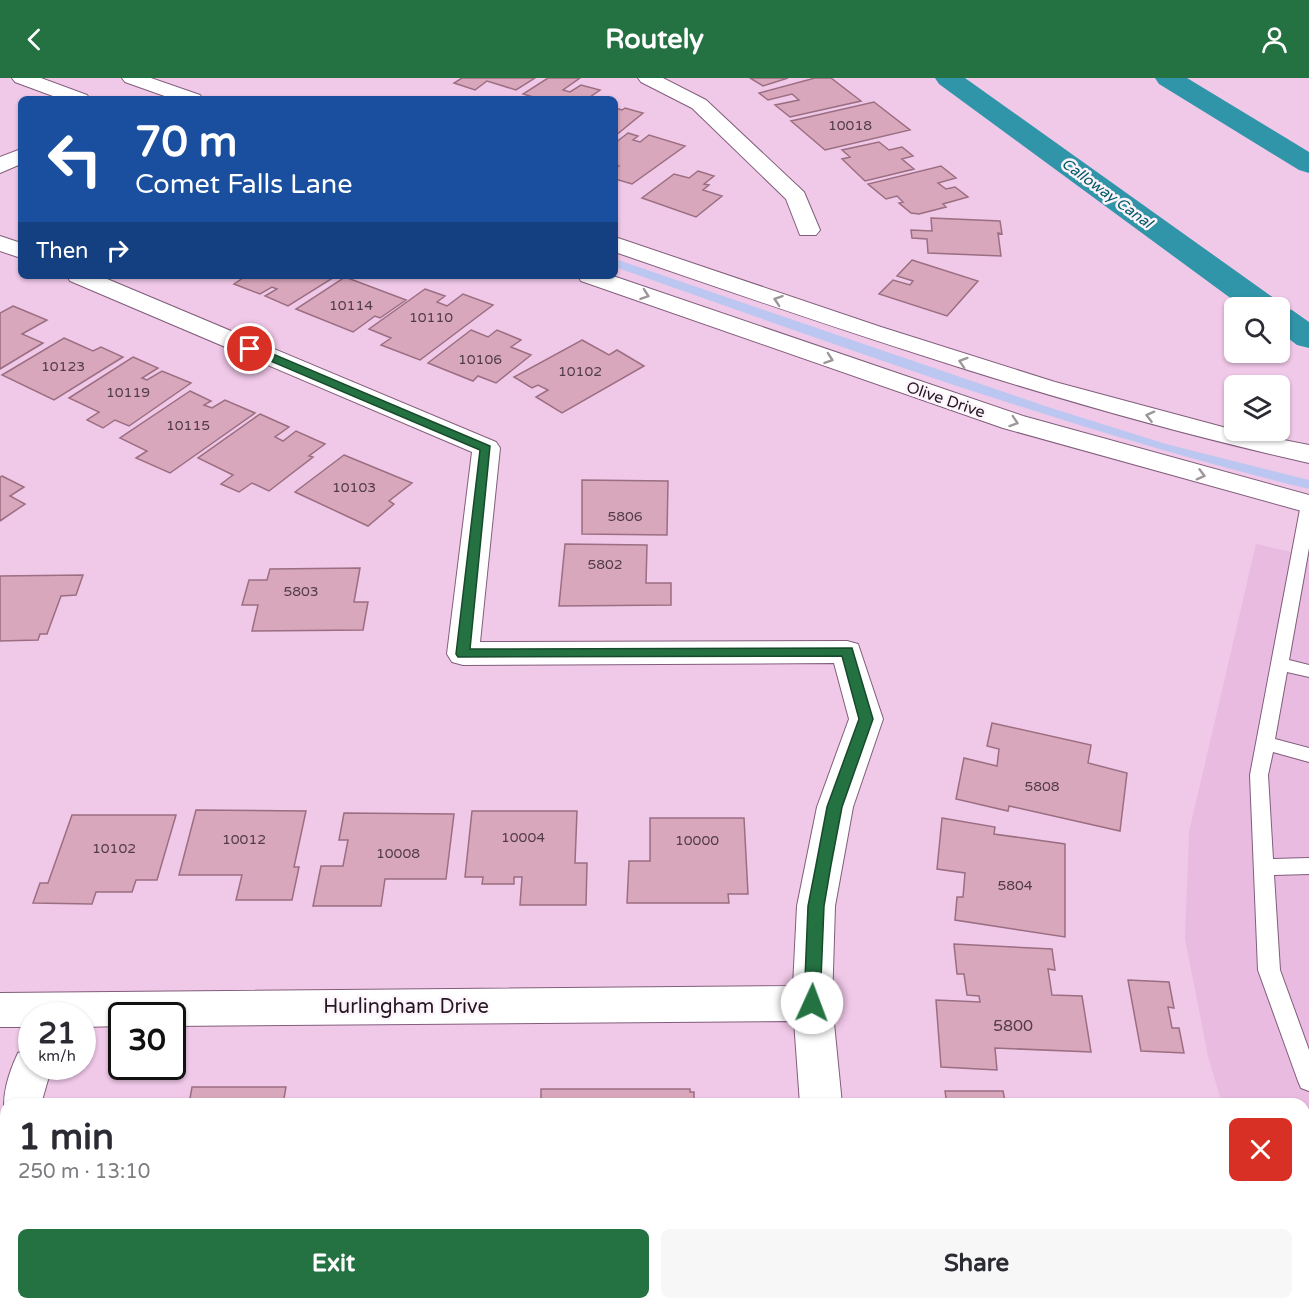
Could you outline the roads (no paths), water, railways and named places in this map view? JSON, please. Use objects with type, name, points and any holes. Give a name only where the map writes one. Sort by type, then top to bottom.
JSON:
[{"type":"street","points":[[22,78],[72,96]]},
{"type":"street","points":[[132,78],[184,96]]},
{"type":"street","points":[[648,78],[699,104],[796,197],[808,230]]},
{"type":"street","points":[[0,166],[18,157]]},
{"type":"street","points":[[0,243],[18,250]]},
{"type":"street","points":[[618,245],[1000,374],[1114,407],[1309,454]]},
{"type":"street","points":[[86,279],[486,448],[463,654],[847,651],[866,719],[835,807],[816,906],[812,1003],[820,1098]]},
{"type":"street","name":"Olive Drive","points":[[599,279],[1013,422],[1132,457],[1309,504]]},
{"type":"street","name":"Hurlingham Drive","points":[[96,1011],[812,1003]]},
{"type":"street","name":"Hurlingham Drive","points":[[0,1010],[18,1011]]},
{"type":"street","points":[[22,1098],[28,1080]]},
{"type":"lane","points":[[1309,504],[1259,775],[1269,970],[1309,1081]]},
{"type":"lane","points":[[1279,664],[1309,671]]},
{"type":"lane","points":[[1265,743],[1309,755]]},
{"type":"lane","points":[[1264,867],[1309,866]]},
{"type":"waterway","name":"Calloway Canal","points":[[948,78],[1251,297]]},
{"type":"waterway","points":[[1168,78],[1309,164]]},
{"type":"waterway","name":"Calloway Canal","points":[[1290,324],[1309,338]]}]
